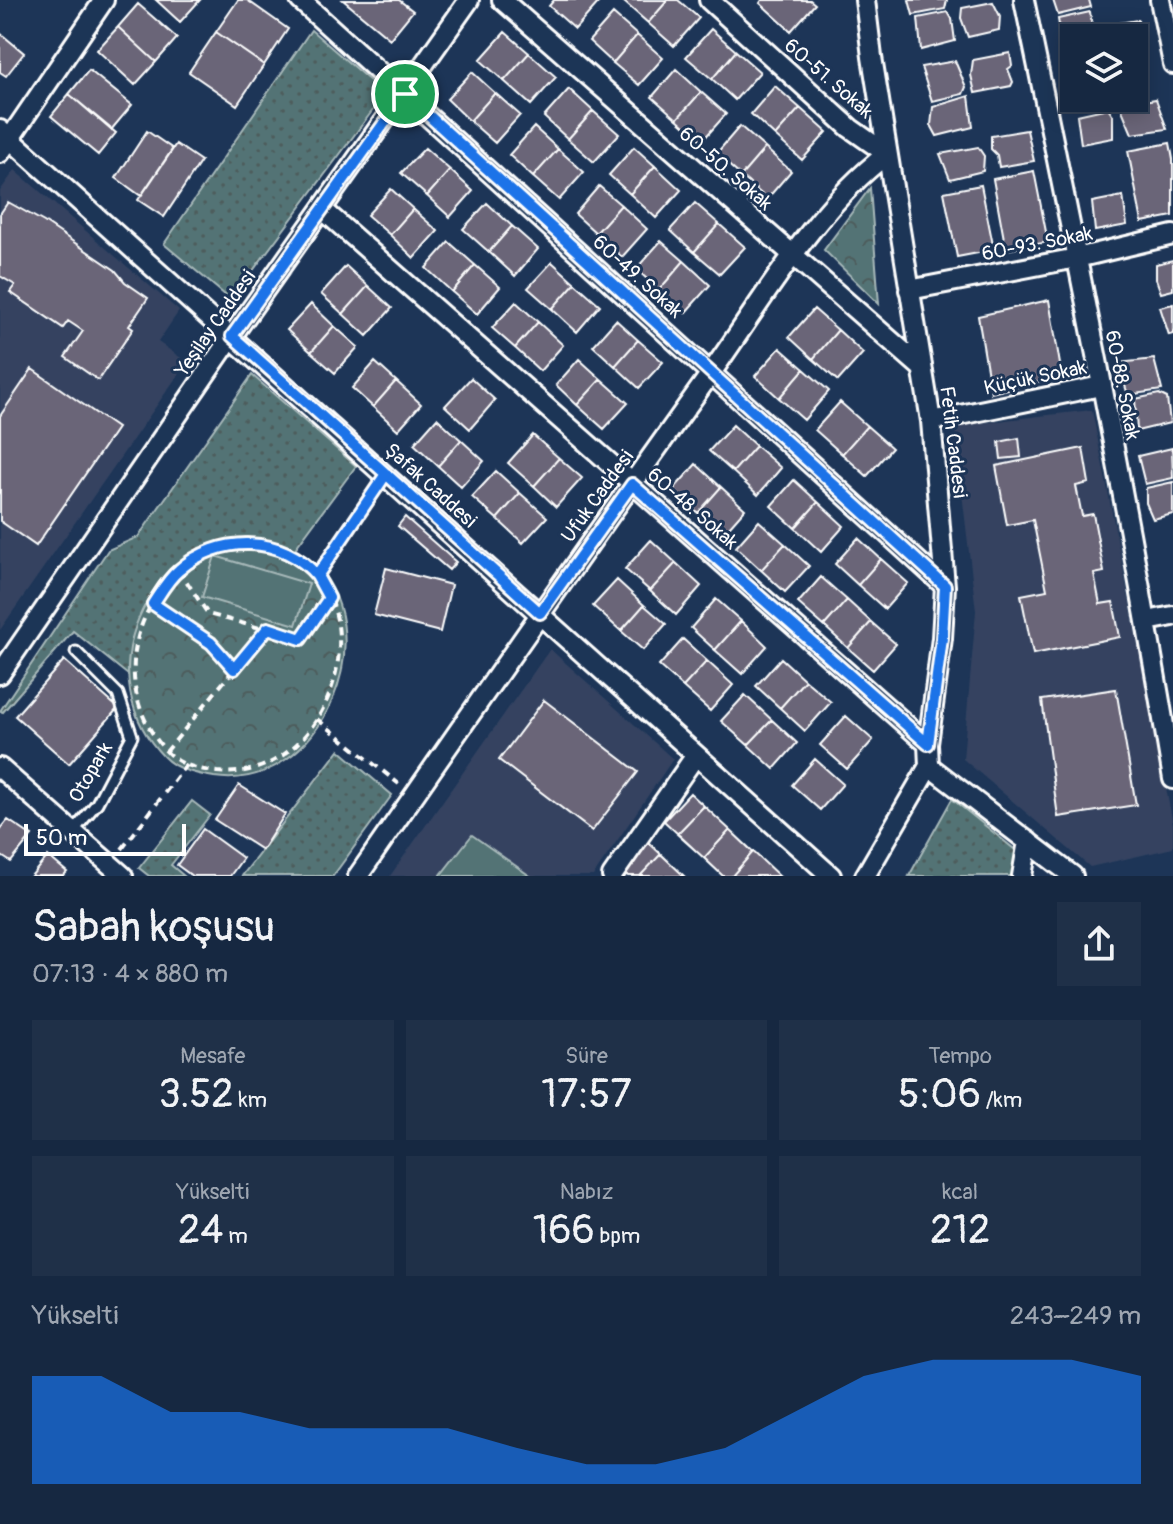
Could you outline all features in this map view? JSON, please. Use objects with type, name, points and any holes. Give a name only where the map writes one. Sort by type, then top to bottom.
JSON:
[{"type":"street","points":[[3,140],[104,0]]},
{"type":"street","name":"60-49. Sokak","points":[[300,0],[945,586]]},
{"type":"street","name":"Yeşilay Caddesi","points":[[0,674],[232,336],[469,0]]},
{"type":"street","name":"60-50. Sokak","points":[[502,0],[922,368]]},
{"type":"street","name":"60-51. Sokak","points":[[709,0],[834,114],[887,154]]},
{"type":"street","name":"Fetih Caddesi","points":[[865,0],[931,421],[945,586],[942,638],[928,744],[929,766]]},
{"type":"street","name":"60-88. Sokak","points":[[1024,0],[1147,621],[1173,779]]},
{"type":"street","points":[[1160,0],[1173,64]]},
{"type":"street","name":"Şafak Caddesi","points":[[3,140],[232,336],[831,876]]},
{"type":"street","name":"Ufuk Caddesi","points":[[358,876],[540,613],[794,256],[845,191],[887,154]]},
{"type":"street","name":"60-48. Sokak","points":[[322,209],[928,744]]},
{"type":"street","name":"60-93. Sokak","points":[[909,290],[1077,258],[1173,235]]},
{"type":"street","name":"Küçük Sokak","points":[[931,421],[1101,386]]},
{"type":"street","points":[[1147,621],[1173,616]]},
{"type":"street","points":[[612,876],[696,755]]},
{"type":"street","points":[[865,876],[929,766],[1073,876]]},
{"type":"street","points":[[0,768],[117,870]]},
{"type":"street","points":[[1022,876],[1028,841]]},
{"type":"lane","name":"Otopark","points":[[73,832],[97,803],[132,736],[118,694],[76,652]]},
{"type":"path","points":[[317,576],[386,474]]},
{"type":"path","points":[[258,544],[291,554],[306,563],[317,576],[329,598],[338,626],[338,664],[334,683],[308,732],[290,749],[255,768],[220,773],[186,765],[166,752],[149,730],[141,713],[133,678],[135,644],[140,627],[153,604],[179,570],[192,560],[224,546],[258,544]]},
{"type":"path","points":[[179,570],[208,614],[301,639],[329,598]]},
{"type":"path","points":[[153,604],[211,643],[234,669]]},
{"type":"path","points":[[166,752],[268,628]]},
{"type":"path","points":[[317,719],[414,795]]},
{"type":"path","points":[[117,870],[186,765]]},
{"type":"shaded area","points":[[15,170],[179,311],[158,342],[187,362],[0,630],[0,191]]},
{"type":"shaded area","points":[[1092,410],[1173,824],[1173,848],[1090,867],[963,759],[976,611],[954,426]]},
{"type":"shaded area","points":[[550,649],[673,759],[593,876],[390,876]]},
{"type":"green space","points":[[311,30],[385,94],[231,300],[164,244]]},
{"type":"green space","points":[[870,188],[879,304],[824,250]]},
{"type":"green space","points":[[252,375],[356,466],[294,550],[266,544],[189,556],[163,577],[144,608],[132,643],[128,675],[73,631],[3,712],[0,711],[108,550],[138,537]]},
{"type":"green space","points":[[240,539],[285,546],[309,559],[333,589],[344,625],[343,663],[332,700],[313,734],[286,760],[252,775],[214,777],[187,771],[164,757],[142,726],[130,693],[129,659],[136,625],[152,595],[175,569],[204,550]]},
{"type":"green space","points":[[215,556],[309,584],[296,625],[202,597]]},
{"type":"green space","points":[[339,750],[392,795],[333,876],[242,876]]},
{"type":"green space","points":[[952,799],[1019,853],[1014,876],[909,876]]},
{"type":"green space","points":[[192,801],[210,815],[171,865],[184,876],[149,876],[139,868]]},
{"type":"green space","points":[[472,835],[530,876],[440,876]]},
{"type":"building","points":[[156,0],[200,0],[180,22]]},
{"type":"building","points":[[238,0],[247,0],[288,29],[264,65],[216,32]]},
{"type":"building","points":[[343,0],[399,0],[413,11],[390,39]]},
{"type":"building","points":[[554,0],[599,2],[575,29],[549,6]]},
{"type":"building","points":[[668,0],[648,23],[624,2]]},
{"type":"building","points":[[668,0],[678,0],[699,18],[674,46],[648,23]]},
{"type":"building","points":[[762,0],[810,0],[815,4],[791,31],[760,3]]},
{"type":"building","points":[[909,0],[947,0],[945,9],[913,15]]},
{"type":"building","points":[[1053,0],[1089,0],[1091,7],[1058,15]]},
{"type":"building","points":[[993,2],[1000,16],[999,30],[968,37],[961,18],[962,8]]},
{"type":"building","points":[[138,4],[177,38],[156,62],[118,27]]},
{"type":"building","points":[[948,12],[955,41],[921,50],[918,18]]},
{"type":"building","points":[[1090,12],[1092,24],[1060,24],[1060,31],[1058,19]]},
{"type":"building","points":[[613,14],[637,35],[613,63],[589,41]]},
{"type":"building","points":[[1138,20],[1139,24],[1112,24]]},
{"type":"building","points":[[118,27],[156,62],[135,85],[97,50]]},
{"type":"building","points":[[711,29],[736,51],[712,79],[686,57]]},
{"type":"building","points":[[216,32],[264,65],[237,105],[189,72]]},
{"type":"building","points":[[505,32],[529,53],[504,81],[480,60]]},
{"type":"building","points":[[0,33],[24,53],[6,76],[0,72]]},
{"type":"building","points":[[637,35],[663,58],[639,85],[613,63]]},
{"type":"building","points":[[736,51],[760,72],[735,100],[712,79]]},
{"type":"building","points":[[529,53],[556,77],[531,105],[504,81]]},
{"type":"building","points":[[1010,53],[1012,66],[1008,69],[1013,82],[1011,86],[975,93],[971,75],[973,60]]},
{"type":"building","points":[[955,61],[966,87],[963,94],[932,101],[921,67]]},
{"type":"building","points":[[676,69],[701,92],[677,119],[652,97]]},
{"type":"building","points":[[89,70],[132,105],[111,130],[69,94]]},
{"type":"building","points":[[472,72],[495,93],[470,121],[447,99]]},
{"type":"building","points":[[775,86],[800,108],[775,136],[751,114]]},
{"type":"building","points":[[569,89],[593,111],[568,139],[544,117]]},
{"type":"building","points":[[701,92],[726,114],[702,141],[677,119]]},
{"type":"building","points":[[495,93],[520,115],[495,143],[470,121]]},
{"type":"building","points":[[69,94],[116,133],[98,155],[51,116]]},
{"type":"building","points":[[969,96],[973,127],[937,136],[931,125],[933,107]]},
{"type":"building","points":[[1156,99],[1167,129],[1132,134],[1123,112],[1148,112],[1148,100]]},
{"type":"building","points":[[800,108],[827,132],[802,160],[775,136]]},
{"type":"building","points":[[593,111],[619,134],[594,162],[568,139]]},
{"type":"building","points":[[1111,112],[1113,138],[1081,144],[1077,115]]},
{"type":"building","points":[[740,126],[765,148],[741,176],[716,154]]},
{"type":"building","points":[[534,127],[558,149],[533,177],[509,155]]},
{"type":"building","points":[[1027,130],[1034,161],[999,167],[997,155],[991,149],[991,136]]},
{"type":"building","points":[[147,131],[173,149],[141,196],[116,178]]},
{"type":"building","points":[[1170,143],[1173,216],[1142,222],[1128,151]]},
{"type":"building","points":[[176,144],[201,161],[164,217],[138,200]]},
{"type":"building","points":[[634,147],[655,166],[630,194],[609,175]]},
{"type":"building","points":[[978,147],[984,156],[983,171],[950,179],[940,154]]},
{"type":"building","points":[[425,148],[450,170],[427,196],[401,173]]},
{"type":"building","points":[[765,148],[791,171],[767,199],[741,176]]},
{"type":"building","points":[[558,149],[584,172],[559,200],[533,177]]},
{"type":"building","points":[[655,166],[681,190],[656,218],[630,194]]},
{"type":"building","points":[[450,170],[473,191],[450,217],[427,196]]},
{"type":"building","points":[[1034,171],[1048,242],[1006,250],[993,179]]},
{"type":"building","points":[[981,185],[994,250],[957,257],[944,192]]},
{"type":"building","points":[[599,186],[621,205],[596,233],[575,214]]},
{"type":"building","points":[[391,189],[413,209],[390,235],[367,215]]},
{"type":"building","points":[[1123,196],[1127,225],[1095,231],[1092,202]]},
{"type":"building","points":[[8,202],[44,222],[115,270],[125,282],[148,298],[129,326],[133,329],[98,380],[65,357],[83,331],[68,321],[63,328],[10,292],[15,285],[0,276],[0,214]]},
{"type":"building","points":[[487,203],[512,226],[489,252],[463,229]]},
{"type":"building","points":[[695,203],[719,224],[694,252],[670,230]]},
{"type":"building","points":[[621,205],[647,229],[622,257],[596,233]]},
{"type":"building","points":[[413,209],[438,231],[414,258],[390,235]]},
{"type":"building","points":[[719,224],[745,247],[720,274],[694,252]]},
{"type":"building","points":[[512,226],[538,249],[515,276],[489,252]]},
{"type":"building","points":[[661,241],[684,261],[659,290],[636,269]]},
{"type":"building","points":[[449,242],[475,265],[452,292],[426,268]]},
{"type":"building","points":[[1173,260],[1173,290],[1161,293],[1156,279],[1156,264]]},
{"type":"building","points":[[684,261],[710,285],[685,313],[659,290]]},
{"type":"building","points":[[552,262],[575,283],[552,309],[528,288]]},
{"type":"building","points":[[475,265],[500,287],[477,314],[452,292]]},
{"type":"building","points":[[346,266],[368,286],[343,314],[321,294]]},
{"type":"building","points":[[575,283],[600,305],[577,332],[552,309]]},
{"type":"building","points":[[368,286],[392,308],[367,336],[343,314]]},
{"type":"building","points":[[1049,300],[1062,376],[991,393],[978,316]]},
{"type":"building","points":[[516,302],[538,322],[515,348],[492,328]]},
{"type":"building","points":[[311,304],[334,326],[311,352],[287,330]]},
{"type":"building","points":[[1173,304],[1173,334],[1169,335],[1160,307]]},
{"type":"building","points":[[814,309],[838,330],[813,359],[789,337]]},
{"type":"building","points":[[616,320],[638,340],[615,366],[593,346]]},
{"type":"building","points":[[538,322],[563,345],[540,371],[515,348]]},
{"type":"building","points":[[334,326],[358,347],[335,373],[311,352]]},
{"type":"building","points":[[838,330],[863,353],[838,381],[813,359]]},
{"type":"building","points":[[638,340],[663,362],[639,388],[615,366]]},
{"type":"building","points":[[780,348],[804,369],[779,398],[755,376]]},
{"type":"building","points":[[579,359],[601,379],[577,405],[556,385]]},
{"type":"building","points":[[1154,359],[1162,390],[1128,395],[1118,363]]},
{"type":"building","points":[[375,362],[396,381],[373,407],[352,388]]},
{"type":"building","points":[[32,369],[117,428],[36,546],[0,521],[0,416]]},
{"type":"building","points":[[804,369],[829,391],[804,420],[779,398]]},
{"type":"building","points":[[471,378],[495,400],[470,429],[445,406]]},
{"type":"building","points":[[601,379],[628,403],[604,429],[577,405]]},
{"type":"building","points":[[396,381],[421,404],[398,430],[373,407]]},
{"type":"building","points":[[1159,394],[1167,398],[1170,423],[1137,431],[1135,399]]},
{"type":"building","points":[[840,402],[867,426],[842,454],[815,430]]},
{"type":"building","points":[[437,418],[461,440],[438,466],[414,444]]},
{"type":"building","points":[[733,425],[756,446],[733,472],[709,451]]},
{"type":"building","points":[[867,426],[892,448],[867,476],[842,454]]},
{"type":"building","points":[[533,435],[559,458],[534,486],[508,463]]},
{"type":"building","points":[[1019,438],[1021,457],[1001,459],[999,442]]},
{"type":"building","points":[[461,440],[484,461],[461,487],[438,466]]},
{"type":"building","points":[[756,446],[781,468],[758,495],[733,472]]},
{"type":"building","points":[[1083,448],[1089,483],[1076,486],[1082,516],[1093,514],[1104,572],[1094,574],[1100,604],[1113,602],[1120,637],[1033,654],[1021,595],[1047,590],[1033,520],[1007,525],[996,466]]},
{"type":"building","points":[[1172,448],[1173,478],[1145,484],[1138,456]]},
{"type":"building","points":[[559,458],[582,478],[556,507],[534,486]]},
{"type":"building","points":[[696,464],[721,487],[698,513],[673,490]]},
{"type":"building","points":[[496,471],[520,493],[497,519],[472,497]]},
{"type":"building","points":[[794,480],[818,502],[795,528],[771,506]]},
{"type":"building","points":[[1173,482],[1173,514],[1153,519],[1146,503],[1146,488]]},
{"type":"building","points":[[721,487],[745,509],[722,535],[698,513]]},
{"type":"building","points":[[520,493],[547,517],[523,543],[497,519]]},
{"type":"building","points":[[818,502],[844,526],[821,552],[795,528]]},
{"type":"building","points":[[405,517],[456,562],[449,570],[398,526]]},
{"type":"building","points":[[759,521],[785,544],[761,570],[736,547]]},
{"type":"building","points":[[858,538],[881,559],[858,585],[835,564]]},
{"type":"building","points":[[651,540],[676,563],[650,591],[625,569]]},
{"type":"building","points":[[785,544],[809,566],[785,592],[761,570]]},
{"type":"building","points":[[881,559],[908,583],[885,609],[858,585]]},
{"type":"building","points":[[676,563],[701,586],[676,615],[650,591]]},
{"type":"building","points":[[386,568],[451,585],[440,632],[374,615]]},
{"type":"building","points":[[821,577],[847,600],[824,626],[798,603]]},
{"type":"building","points":[[617,580],[644,605],[621,631],[593,606]]},
{"type":"building","points":[[716,599],[741,621],[715,650],[691,628]]},
{"type":"building","points":[[847,600],[871,622],[848,648],[824,626]]},
{"type":"building","points":[[644,605],[666,624],[643,650],[621,631]]},
{"type":"building","points":[[741,621],[767,646],[742,674],[715,650]]},
{"type":"building","points":[[871,622],[896,644],[873,670],[848,648]]},
{"type":"building","points":[[683,639],[707,661],[683,687],[659,666]]},
{"type":"building","points":[[781,658],[805,680],[780,708],[756,686]]},
{"type":"building","points":[[64,660],[118,708],[69,764],[15,716]]},
{"type":"building","points":[[707,661],[733,685],[710,711],[683,687]]},
{"type":"building","points":[[805,680],[831,702],[805,731],[780,708]]},
{"type":"building","points":[[1116,689],[1136,805],[1058,817],[1042,700]]},
{"type":"building","points":[[745,695],[772,720],[748,745],[721,721]]},
{"type":"building","points":[[544,700],[638,772],[592,831],[499,760]]},
{"type":"building","points":[[846,716],[873,740],[847,769],[820,745]]},
{"type":"building","points":[[772,720],[797,743],[774,769],[748,745]]},
{"type":"building","points":[[815,759],[843,784],[820,810],[792,785]]},
{"type":"building","points":[[239,785],[285,814],[262,850],[215,820]]},
{"type":"building","points":[[690,793],[779,876],[723,876],[664,821]]},
{"type":"building","points":[[704,806],[730,830],[704,858],[677,834]]},
{"type":"building","points":[[8,820],[32,836],[11,862],[0,855],[0,830]]},
{"type":"building","points":[[203,829],[243,858],[230,876],[192,876],[177,865]]},
{"type":"building","points":[[730,830],[753,852],[732,876],[723,876],[704,858]]},
{"type":"building","points":[[648,842],[684,876],[628,876],[622,870]]},
{"type":"building","points":[[661,854],[684,876],[640,876]]},
{"type":"building","points":[[48,856],[67,872],[63,876],[31,876]]},
{"type":"route","points":[[405,94],[232,336],[386,474],[317,576],[306,563],[275,548],[258,544],[224,546],[192,560],[179,570],[153,604],[211,643],[234,669],[268,628],[301,639],[329,598],[317,576],[351,525],[386,474],[540,613],[632,484],[928,744],[942,638],[945,586],[405,94]]}]
